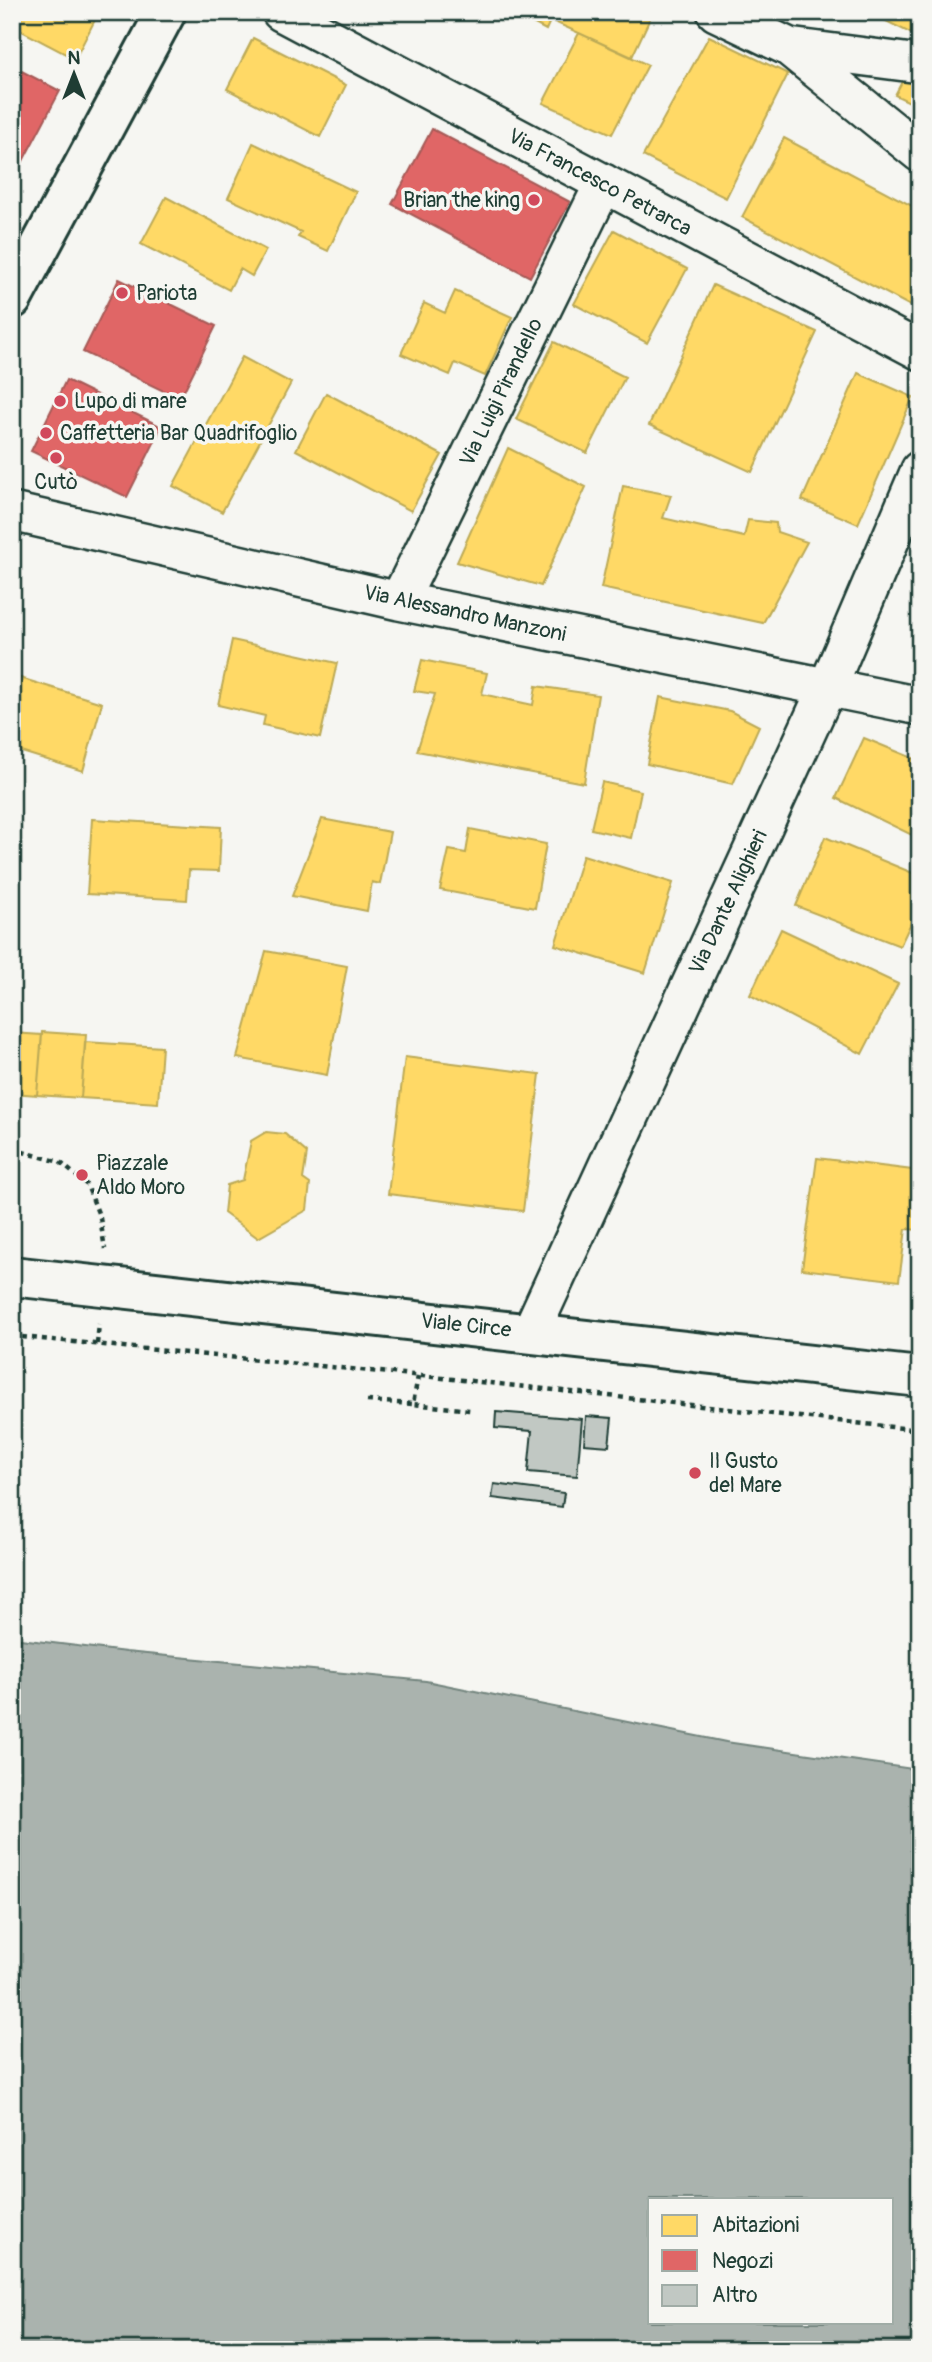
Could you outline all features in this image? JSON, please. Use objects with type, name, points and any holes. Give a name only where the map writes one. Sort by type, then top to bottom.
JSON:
[{"type":"street","points":[[12,299],[166,12]]},
{"type":"street","name":"Via Francesco Petrarca","points":[[281,12],[920,351]]},
{"type":"street","points":[[716,12],[789,47],[920,153]]},
{"type":"street","points":[[789,47],[920,64]]},
{"type":"street","name":"Via Luigi Pirandello","points":[[399,601],[604,183]]},
{"type":"street","name":"Via Dante Alighieri","points":[[531,1332],[828,686],[920,470]]},
{"type":"street","name":"Via Alessandro Manzoni","points":[[12,512],[399,601],[920,706]]},
{"type":"street","name":"Viale Circe","points":[[12,1276],[920,1377]]},
{"type":"path","points":[[12,1149],[60,1162],[87,1185],[100,1218],[105,1244],[102,1285]]},
{"type":"path","points":[[12,1336],[920,1430]]},
{"type":"path","points":[[413,1404],[418,1376]]},
{"type":"path","points":[[367,1401],[470,1410]]},
{"type":"path","points":[[914,1698],[920,1649]]},
{"type":"shaded area","points":[[12,1638],[126,1652],[426,1681],[726,1742],[920,1770],[920,2350],[12,2350]]},
{"type":"building: Abitazioni","points":[[12,12],[99,12],[75,59],[12,26]]},
{"type":"building: Abitazioni","points":[[512,12],[554,12],[546,30]]},
{"type":"building: Abitazioni","points":[[554,12],[653,12],[632,57],[550,20]]},
{"type":"building: Abitazioni","points":[[827,12],[847,12],[844,19]]},
{"type":"building: Abitazioni","points":[[883,12],[920,12],[920,38],[880,18]]},
{"type":"building: Abitazioni","points":[[579,33],[648,65],[612,134],[543,103]]},
{"type":"building: Abitazioni","points":[[709,36],[788,74],[726,198],[643,156]]},
{"type":"building: Abitazioni","points":[[253,38],[346,85],[320,137],[227,89]]},
{"type":"building: Abitazioni","points":[[905,76],[920,79],[920,107],[895,95]]},
{"type":"building: Abitazioni","points":[[784,138],[920,210],[920,311],[742,217]]},
{"type":"building: Abitazioni","points":[[253,143],[356,192],[328,251],[298,237],[301,232],[228,198]]},
{"type":"building: Abitazioni","points":[[166,197],[266,250],[252,276],[240,269],[229,290],[141,244]]},
{"type":"building: Abitazioni","points":[[614,230],[687,269],[647,343],[574,304]]},
{"type":"building: Abitazioni","points":[[713,285],[817,332],[752,472],[649,425]]},
{"type":"building: Abitazioni","points":[[455,291],[512,317],[485,376],[455,363],[450,375],[401,354],[424,303],[445,313]]},
{"type":"building: Abitazioni","points":[[554,342],[625,377],[587,453],[516,419]]},
{"type":"building: Abitazioni","points":[[242,357],[291,383],[222,512],[173,486]]},
{"type":"building: Abitazioni","points":[[858,373],[913,397],[858,524],[802,500]]},
{"type":"building: Abitazioni","points":[[326,393],[442,455],[411,511],[296,450]]},
{"type":"building: Abitazioni","points":[[508,448],[586,487],[541,586],[457,562]]},
{"type":"building: Abitazioni","points":[[623,486],[671,495],[663,518],[744,537],[748,520],[776,523],[777,532],[807,542],[763,623],[601,588]]},
{"type":"building: Abitazioni","points":[[232,640],[337,663],[320,738],[263,725],[265,716],[218,705]]},
{"type":"building: Abitazioni","points":[[422,660],[487,673],[482,694],[533,705],[536,686],[598,695],[584,783],[417,751],[435,694],[414,691]]},
{"type":"building: Abitazioni","points":[[17,677],[102,703],[83,771],[12,749],[12,691]]},
{"type":"building: Abitazioni","points":[[660,697],[730,711],[759,726],[733,784],[647,764]]},
{"type":"building: Abitazioni","points":[[864,738],[920,761],[920,839],[836,798]]},
{"type":"building: Abitazioni","points":[[602,782],[641,791],[631,838],[591,829]]},
{"type":"building: Abitazioni","points":[[92,819],[221,827],[219,871],[189,870],[187,900],[87,894]]},
{"type":"building: Abitazioni","points":[[322,819],[390,832],[380,884],[372,882],[367,911],[292,896]]},
{"type":"building: Abitazioni","points":[[470,829],[546,844],[535,908],[440,890],[449,850],[466,853]]},
{"type":"building: Abitazioni","points":[[825,837],[920,876],[920,904],[900,946],[796,906]]},
{"type":"building: Abitazioni","points":[[583,855],[673,883],[645,973],[555,945]]},
{"type":"building: Abitazioni","points":[[781,929],[898,984],[862,1054],[750,995]]},
{"type":"building: Abitazioni","points":[[266,951],[347,966],[327,1075],[237,1058]]},
{"type":"building: Abitazioni","points":[[42,1032],[86,1035],[81,1098],[37,1095]]},
{"type":"building: Abitazioni","points":[[12,1033],[42,1035],[37,1095],[12,1093]]},
{"type":"building: Abitazioni","points":[[85,1042],[162,1047],[158,1103],[81,1098]]},
{"type":"building: Abitazioni","points":[[405,1057],[540,1074],[523,1211],[388,1194]]},
{"type":"building: Abitazioni","points":[[266,1132],[285,1134],[307,1153],[303,1179],[310,1184],[307,1210],[258,1238],[224,1213],[227,1185],[243,1180],[251,1141]]},
{"type":"building: Abitazioni","points":[[817,1158],[920,1171],[919,1230],[906,1229],[899,1281],[802,1269]]},
{"type":"building: Negozi","points":[[12,66],[60,91],[14,178],[12,178]]},
{"type":"building: Negozi","points":[[432,129],[570,202],[530,277],[392,204]]},
{"type":"building: Negozi","points":[[119,279],[216,326],[180,399],[83,352]]},
{"type":"building: Negozi","points":[[66,380],[162,427],[127,497],[31,451]]},
{"type":"building: Altro","points":[[496,1412],[582,1419],[577,1476],[528,1472],[532,1431],[495,1428]]},
{"type":"building: Altro","points":[[586,1416],[612,1418],[609,1446],[584,1444]]},
{"type":"building: Altro","points":[[494,1484],[564,1493],[562,1507],[492,1498]]},
{"type":"place","name":"Brian the king","points":[[534,200]]},
{"type":"place","name":"Pariota","points":[[122,293]]},
{"type":"place","name":"Lupo di mare","points":[[60,401]]},
{"type":"place","name":"Caffetteria Bar Quadrifoglio","points":[[46,433]]},
{"type":"place","name":"Cutò","points":[[56,458]]},
{"type":"place","name":"Piazzale Aldo Moro","points":[[82,1175]]},
{"type":"place","name":"Il Gusto del Mare","points":[[695,1473]]}]
